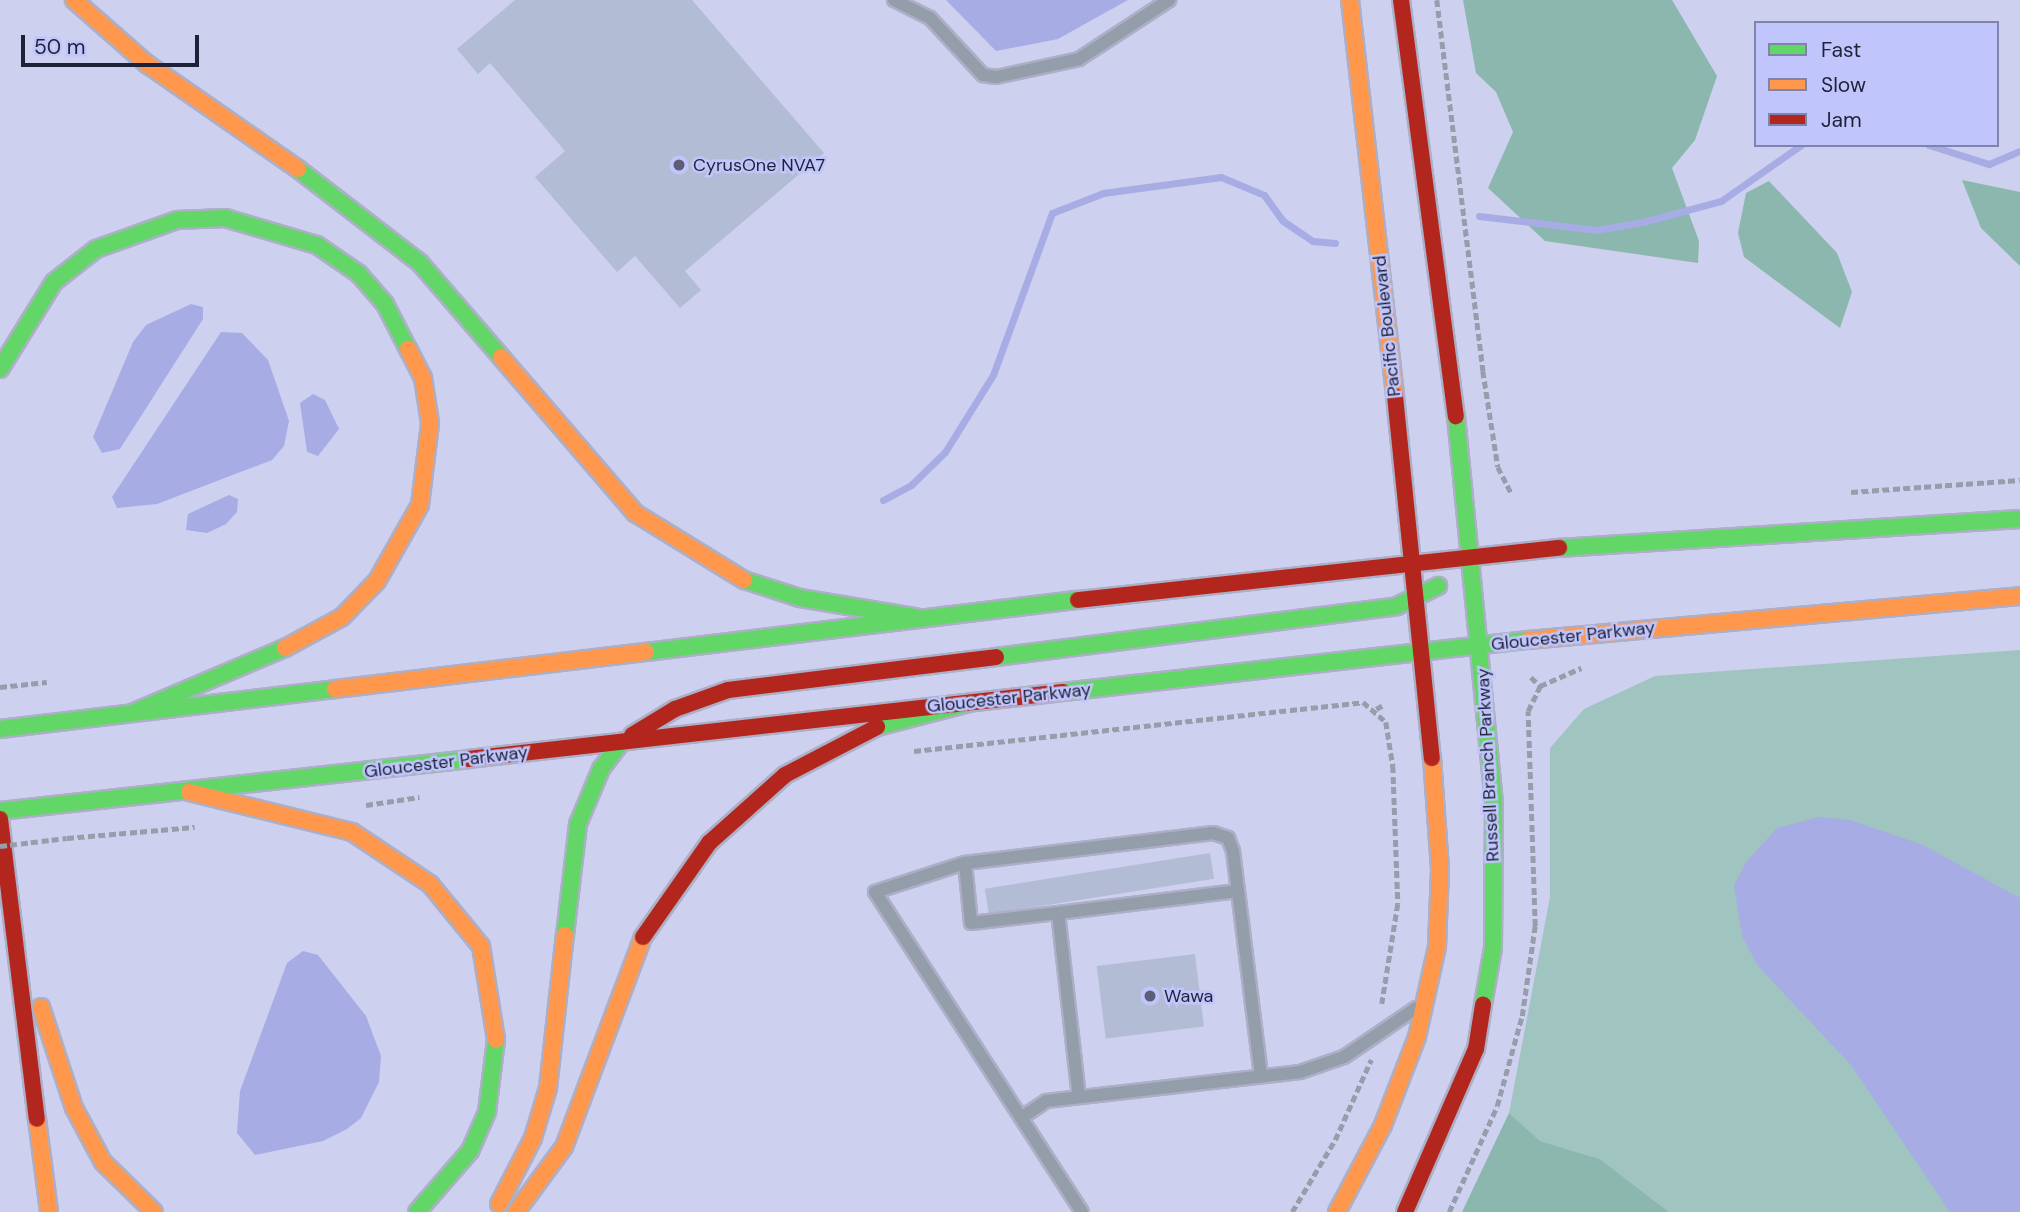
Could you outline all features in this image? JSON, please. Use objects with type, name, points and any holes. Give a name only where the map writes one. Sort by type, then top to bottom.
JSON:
[{"type":"main road","points":[[74,0],[147,64],[377,224],[420,263],[645,520],[744,580],[800,598],[915,617]]},
{"type":"main road","name":"Pacific Boulevard","points":[[1350,0],[1424,652]]},
{"type":"main road","points":[[1401,0],[1473,553]]},
{"type":"main road","points":[[0,369],[54,282],[96,249],[177,220],[225,218],[273,227],[317,245],[359,274],[386,304],[423,377],[430,423],[420,505],[377,582],[342,617],[300,642],[134,712]]},
{"type":"main road","points":[[0,729],[915,617],[1473,553],[2020,519]]},
{"type":"main road","points":[[494,1212],[533,1139],[548,1088],[578,824],[601,769],[622,741],[675,709],[728,690],[1353,613],[1417,598],[1473,553]]},
{"type":"main road","name":"Russell Branch Parkway","points":[[1405,1212],[1476,1049],[1493,948],[1494,804],[1473,553]]},
{"type":"main road","name":"Gloucester Parkway","points":[[0,811],[1424,652],[1881,606],[2020,596]]},
{"type":"main road","points":[[1336,1212],[1383,1125],[1425,1002],[1437,947],[1440,869],[1424,652]]},
{"type":"main road","points":[[516,1212],[564,1147],[644,936],[724,827],[785,775],[870,729],[973,702]]},
{"type":"main road","points":[[189,792],[352,832],[430,884],[481,946],[498,1024],[488,1112],[470,1150],[417,1212]]},
{"type":"main road","points":[[0,819],[49,1212]]},
{"type":"main road","points":[[11,900],[74,1108],[103,1162],[154,1212]]},
{"type":"lane","points":[[894,0],[930,18],[983,75],[996,77],[1079,59],[1169,0]]},
{"type":"lane","points":[[1082,1212],[875,892],[965,863],[1213,833],[1228,838],[1233,850],[1261,1076]]},
{"type":"lane","points":[[965,863],[971,923],[1238,891]]},
{"type":"lane","points":[[1058,913],[1079,1097]]},
{"type":"lane","points":[[1021,1118],[1046,1101],[1261,1076],[1344,1057],[1425,1002]]},
{"type":"path","points":[[1437,0],[1483,371],[1498,467],[1512,495]]},
{"type":"path","points":[[1851,492],[2020,480]]},
{"type":"path","points":[[1531,677],[1540,686]]},
{"type":"path","points":[[0,687],[47,682]]},
{"type":"path","points":[[901,753],[1351,700],[1376,709],[1391,735],[1399,861],[1393,952],[1382,1004]]},
{"type":"path","points":[[1376,709],[1385,704]]},
{"type":"path","points":[[0,846],[204,827]]},
{"type":"path","points":[[1292,1212],[1335,1140],[1376,1046]]},
{"type":"green space","points":[[1463,0],[1672,0],[1717,76],[1695,140],[1672,168],[1699,241],[1698,263],[1545,241],[1488,188],[1513,132],[1496,92],[1476,73]]},
{"type":"green space","points":[[1962,180],[2020,192],[2020,266],[1981,228]]},
{"type":"green space","points":[[1769,181],[1837,253],[1852,292],[1840,328],[1744,257],[1738,233],[1746,193]]},
{"type":"green space","points":[[2020,650],[2020,1212],[1669,1212],[1600,1159],[1540,1141],[1509,1113],[1550,897],[1550,748],[1584,709],[1655,676]]},
{"type":"green space","points":[[1509,1113],[1540,1141],[1600,1159],[1669,1212],[1462,1212]]},
{"type":"water","points":[[946,0],[1128,0],[1058,39],[996,51]]},
{"type":"water","points":[[191,304],[203,307],[203,319],[120,449],[102,453],[93,437],[133,342],[146,325]]},
{"type":"water","points":[[221,332],[242,333],[268,360],[289,421],[284,446],[272,460],[157,504],[117,508],[112,497]]},
{"type":"water","points":[[313,394],[325,400],[339,429],[318,456],[307,452],[300,403]]},
{"type":"water","points":[[229,495],[238,499],[237,512],[226,524],[207,533],[186,530],[188,514]]},
{"type":"water","points":[[1819,817],[1850,820],[1923,845],[2020,898],[2020,1212],[1950,1212],[1851,1065],[1758,966],[1742,936],[1734,885],[1747,861],[1777,828]]},
{"type":"water","points":[[303,951],[318,955],[366,1016],[381,1056],[379,1082],[361,1118],[347,1129],[323,1141],[255,1155],[237,1133],[240,1091],[287,963]]},
{"type":"building","name":"CyrusOne NVA7","points":[[515,0],[692,0],[824,153],[685,271],[701,290],[680,308],[635,256],[617,272],[535,177],[565,151],[490,63],[478,74],[457,49]]},
{"type":"building","points":[[1210,853],[1214,879],[989,914],[985,889]]},
{"type":"building","name":"Wawa","points":[[1195,954],[1204,1026],[1106,1039],[1097,966]]},
{"type":"waterway","points":[[1479,216],[1596,230],[1643,222],[1721,201],[1798,147]]},
{"type":"waterway","points":[[1935,147],[1989,164],[2020,151]]},
{"type":"waterway","points":[[883,500],[911,485],[945,452],[993,375],[1052,213],[1103,193],[1221,177],[1264,195],[1283,221],[1313,241],[1335,243]]},
{"type":"traffic: fast","points":[[298,169],[420,263],[501,357]]},
{"type":"traffic: fast","points":[[0,369],[54,282],[96,249],[177,220],[225,218],[317,245],[359,274],[385,304],[408,349]]},
{"type":"traffic: fast","points":[[1456,416],[1494,804],[1493,948],[1483,1005]]},
{"type":"traffic: fast","points":[[1559,548],[2020,519]]},
{"type":"traffic: fast","points":[[744,580],[800,598],[915,617]]},
{"type":"traffic: fast","points":[[996,657],[1397,606],[1438,586]]},
{"type":"traffic: fast","points":[[646,652],[1078,600]]},
{"type":"traffic: fast","points":[[1063,692],[1528,640]]},
{"type":"traffic: fast","points":[[134,712],[285,648]]},
{"type":"traffic: fast","points":[[0,729],[335,689]]},
{"type":"traffic: fast","points":[[877,727],[973,702]]},
{"type":"traffic: fast","points":[[565,935],[578,824],[601,769],[622,741]]},
{"type":"traffic: fast","points":[[0,811],[468,759]]},
{"type":"traffic: fast","points":[[417,1212],[470,1151],[487,1112],[496,1040]]},
{"type":"traffic: slow","points":[[74,0],[147,64],[298,169]]},
{"type":"traffic: slow","points":[[1350,0],[1395,396]]},
{"type":"traffic: slow","points":[[285,648],[342,617],[377,581],[420,505],[430,423],[423,378],[408,349]]},
{"type":"traffic: slow","points":[[501,357],[635,513],[744,580]]},
{"type":"traffic: slow","points":[[1528,640],[2020,596]]},
{"type":"traffic: slow","points":[[335,689],[646,652]]},
{"type":"traffic: slow","points":[[1337,1212],[1383,1125],[1417,1037],[1437,947],[1440,869],[1432,758]]},
{"type":"traffic: slow","points":[[189,792],[352,832],[430,884],[481,946],[496,1040]]},
{"type":"traffic: slow","points":[[499,1204],[533,1138],[548,1088],[565,935]]},
{"type":"traffic: slow","points":[[516,1212],[564,1147],[643,937]]},
{"type":"traffic: slow","points":[[41,1007],[74,1108],[103,1162],[154,1212]]},
{"type":"traffic: slow","points":[[37,1119],[49,1212]]},
{"type":"traffic: jam","points":[[1401,0],[1456,416]]},
{"type":"traffic: jam","points":[[1395,396],[1432,758]]},
{"type":"traffic: jam","points":[[1078,600],[1559,548]]},
{"type":"traffic: jam","points":[[632,735],[675,709],[728,690],[996,657]]},
{"type":"traffic: jam","points":[[468,759],[1063,692]]},
{"type":"traffic: jam","points":[[643,937],[709,843],[785,775],[877,727]]},
{"type":"traffic: jam","points":[[0,819],[37,1119]]},
{"type":"traffic: jam","points":[[1405,1212],[1476,1049],[1483,1005]]},
{"type":"place","name":"CyrusOne NVA7","points":[[679,165]]},
{"type":"place","name":"Wawa","points":[[1150,996]]}]
